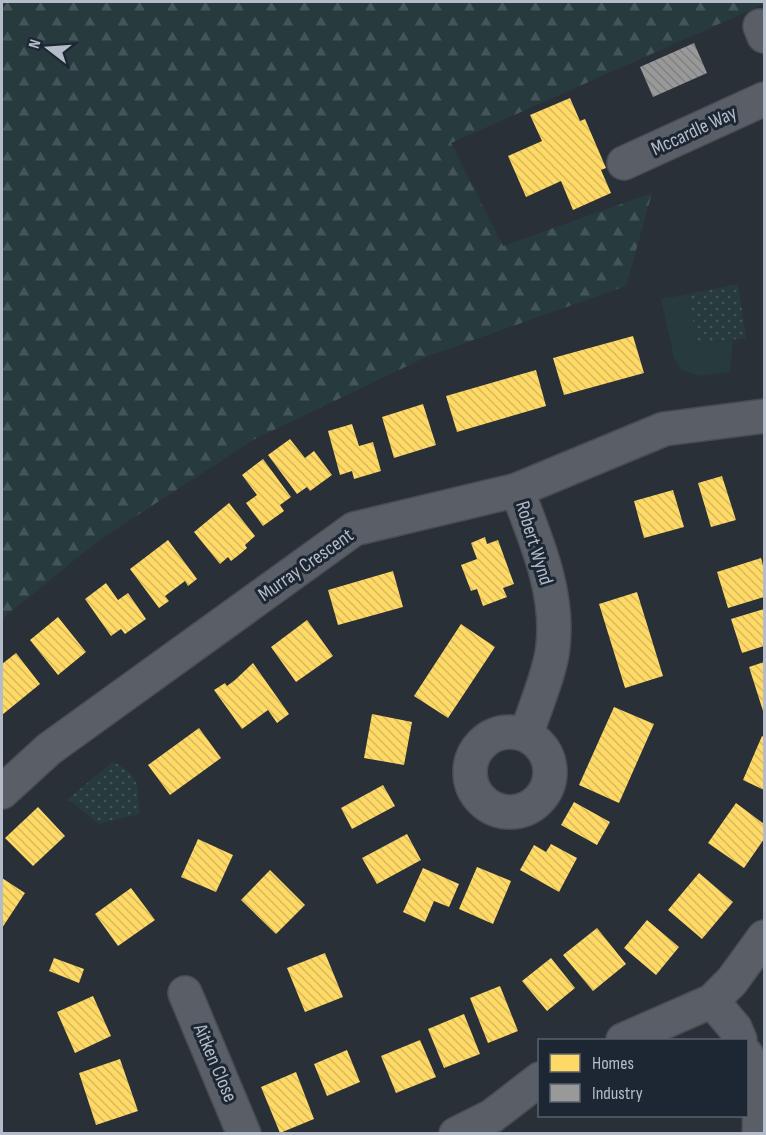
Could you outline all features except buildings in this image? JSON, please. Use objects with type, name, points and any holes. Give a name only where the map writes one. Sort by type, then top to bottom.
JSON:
[{"type":"street","name":"Mccardle Way","points":[[624,163],[765,99]]},
{"type":"street","name":"Murray Crescent","points":[[2,792],[49,749],[354,529],[517,490],[664,429],[765,416]]},
{"type":"street","name":"Robert Wynd","points":[[517,490],[545,566],[553,613],[554,648],[526,735]]},
{"type":"street","points":[[627,1039],[712,1001],[732,981],[765,937]]},
{"type":"street","name":"Aitken Close","points":[[185,993],[244,1134]]},
{"type":"street","points":[[712,1001],[735,1028],[739,1039]]},
{"type":"street","points":[[748,1056],[753,1068],[760,1118],[759,1134]]},
{"type":"street","points":[[456,1134],[492,1116],[538,1081]]},
{"type":"green space","points":[[2,2],[764,2],[764,4],[451,143],[503,246],[652,193],[626,286],[428,356],[253,440],[98,541],[2,619]]},
{"type":"green space","points":[[738,284],[746,338],[697,344],[689,294]]},
{"type":"green space","points":[[689,294],[697,344],[733,340],[730,372],[700,376],[681,370],[674,358],[661,299]]},
{"type":"green space","points":[[113,762],[128,772],[136,782],[139,814],[99,824],[68,799]]}]
